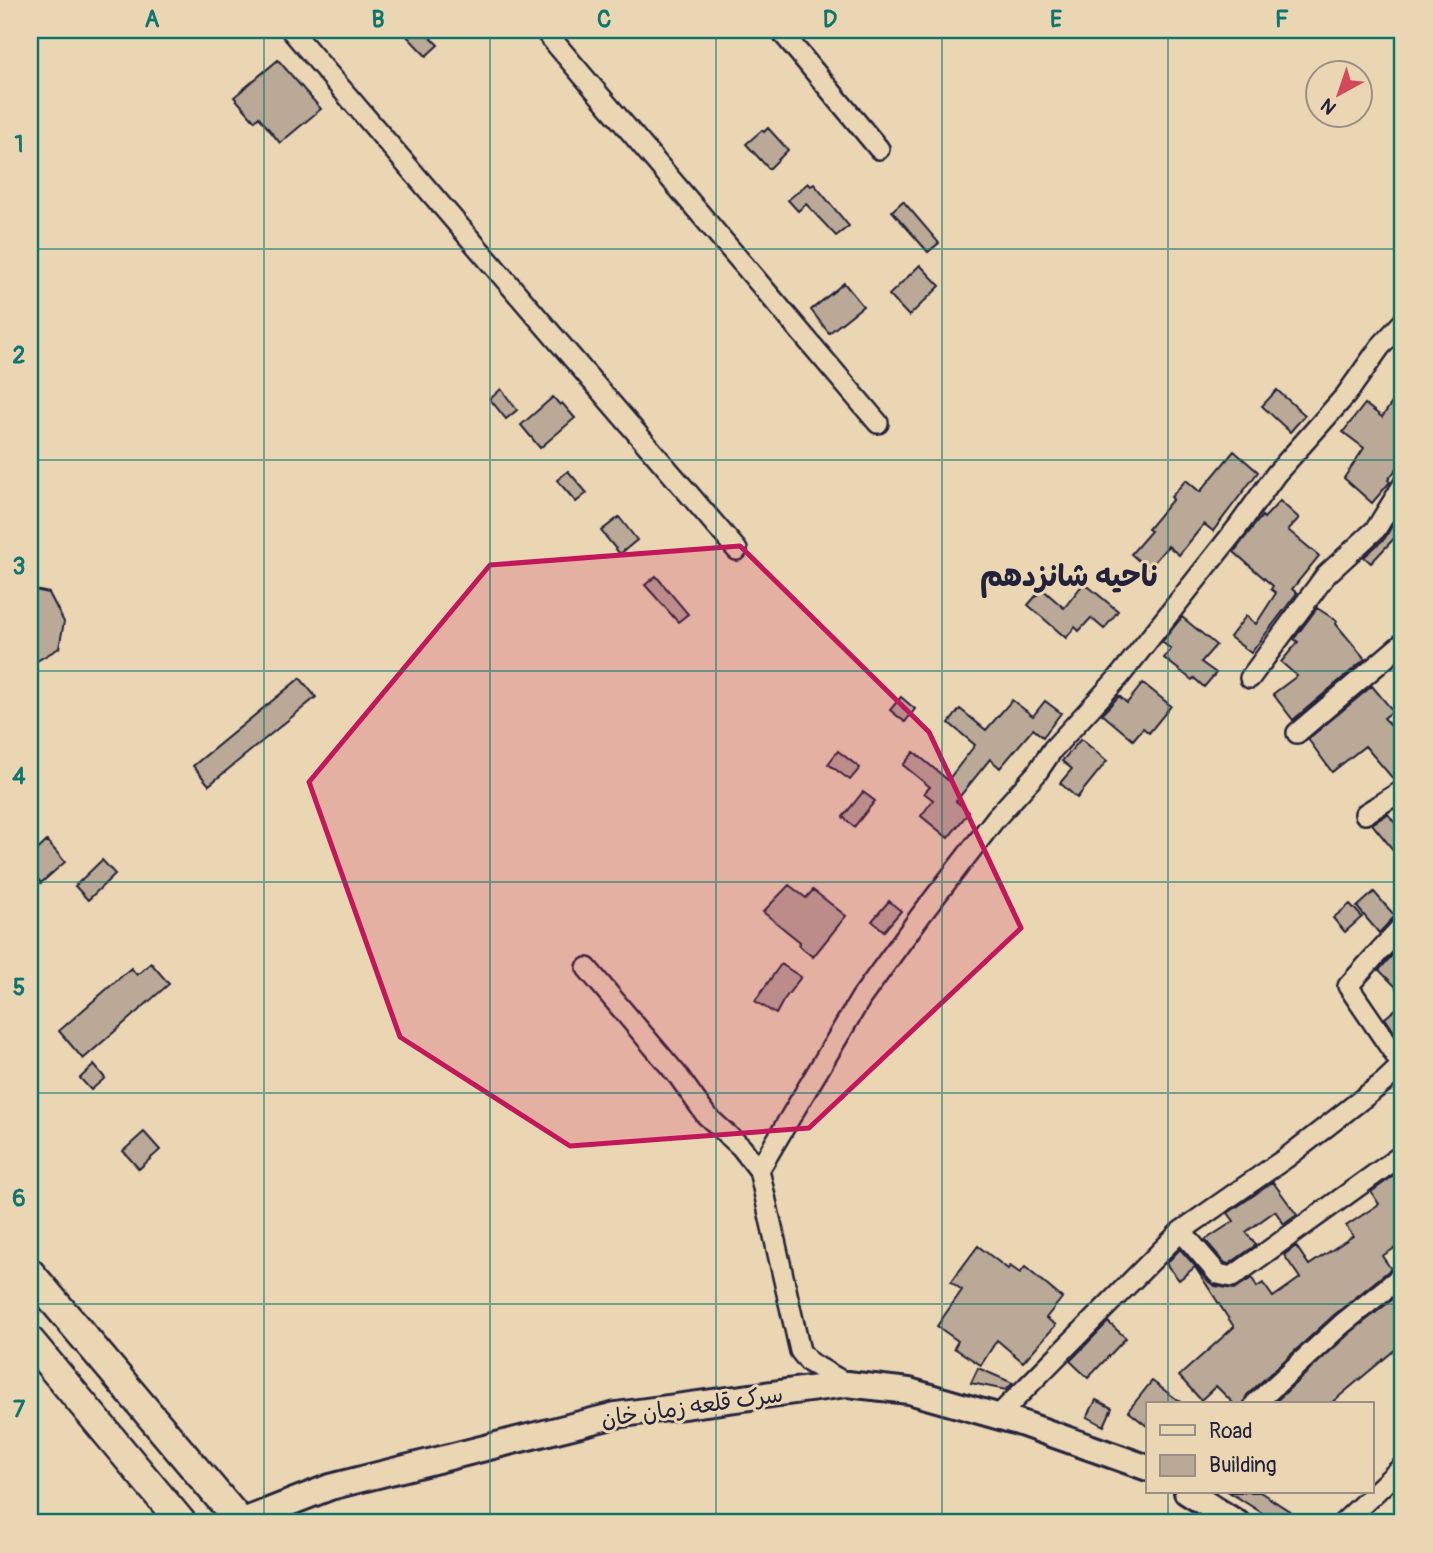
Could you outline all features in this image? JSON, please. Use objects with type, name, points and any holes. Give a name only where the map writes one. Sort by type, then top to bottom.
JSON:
[{"type":"main road","points":[[30,1273],[240,1523]]},
{"type":"main road","points":[[30,1341],[182,1523]]},
{"type":"street","points":[[291,30],[737,550]]},
{"type":"street","points":[[544,30],[877,424]]},
{"type":"street","points":[[780,30],[878,149]]},
{"type":"street","points":[[759,1170],[860,998],[921,915],[996,818],[1036,775],[1053,749],[1119,677],[1237,528],[1276,474],[1346,395],[1380,347],[1403,322]]},
{"type":"street","points":[[1250,678],[1326,575],[1376,529],[1403,485]]},
{"type":"street","points":[[1297,733],[1403,643]]},
{"type":"street","points":[[1365,814],[1403,790]]},
{"type":"street","points":[[998,1416],[1181,1231],[1286,1158],[1403,1065],[1348,986],[1403,925]]},
{"type":"street","points":[[587,968],[679,1077],[706,1115],[741,1147],[759,1170],[800,1352],[809,1362],[847,1384]]},
{"type":"street","points":[[1181,1231],[1218,1274],[1232,1277],[1403,1154]]},
{"type":"street","points":[[1257,1402],[1342,1324],[1403,1275]]},
{"type":"street","name":"سرک قلعه زمان خان","points":[[240,1523],[330,1487],[616,1415],[847,1384],[909,1391],[998,1416],[1146,1467]]},
{"type":"street","points":[[1343,1523],[1403,1466]]},
{"type":"street","points":[[1191,1494],[1237,1523]]},
{"type":"highlighted area","points":[[740,546],[929,732],[1021,928],[809,1128],[570,1146],[400,1037],[309,782],[490,565]]},
{"type":"building","points":[[401,30],[423,30],[438,45],[426,56]]},
{"type":"building","points":[[278,60],[321,109],[280,143],[259,117],[255,121],[234,97]]},
{"type":"building","points":[[768,128],[788,150],[769,169],[746,144]]},
{"type":"building","points":[[808,183],[811,186],[814,184],[849,226],[836,236],[806,204],[798,211],[788,200]]},
{"type":"building","points":[[903,201],[939,243],[928,252],[892,211]]},
{"type":"building","points":[[920,265],[940,286],[909,316],[889,295]]},
{"type":"building","points":[[844,283],[863,306],[829,333],[811,310]]},
{"type":"building","points":[[1403,387],[1403,460],[1388,480],[1390,482],[1372,503],[1344,478],[1364,448],[1343,432],[1365,404],[1382,417]]},
{"type":"building","points":[[501,389],[517,410],[506,419],[490,399]]},
{"type":"building","points":[[1277,390],[1305,415],[1290,432],[1262,406]]},
{"type":"building","points":[[553,397],[575,418],[540,448],[521,425]]},
{"type":"building","points":[[1234,451],[1258,472],[1213,531],[1204,524],[1179,555],[1168,546],[1148,569],[1131,554],[1151,531],[1148,529],[1173,499],[1171,497],[1186,480],[1200,492]]},
{"type":"building","points":[[568,471],[587,493],[576,502],[557,480]]},
{"type":"building","points":[[1280,501],[1299,518],[1288,530],[1319,556],[1292,589],[1297,593],[1251,653],[1230,637],[1246,616],[1256,624],[1276,593],[1271,589],[1273,586],[1234,552],[1262,516],[1264,518]]},
{"type":"building","points":[[619,517],[637,540],[620,554],[601,531]]},
{"type":"building","points":[[1394,522],[1402,530],[1371,563],[1364,557],[1385,538]]},
{"type":"building","points":[[656,576],[688,614],[678,622],[645,585]]},
{"type":"building","points":[[1084,583],[1118,611],[1104,629],[1091,618],[1079,631],[1075,627],[1066,638],[1028,605],[1042,589],[1064,608]]},
{"type":"building","points":[[30,589],[49,593],[64,622],[59,648],[30,665]]},
{"type":"building","points":[[1317,608],[1337,621],[1336,624],[1365,659],[1293,720],[1273,694],[1297,676],[1281,662],[1298,642],[1294,639]]},
{"type":"building","points":[[1182,617],[1216,645],[1201,662],[1216,673],[1204,687],[1164,658],[1171,649],[1162,642]]},
{"type":"building","points":[[300,678],[316,697],[209,785],[193,766]]},
{"type":"building","points":[[1143,683],[1171,706],[1149,733],[1143,728],[1133,740],[1102,714],[1119,696],[1127,703]]},
{"type":"building","points":[[1372,686],[1393,711],[1384,718],[1403,740],[1403,774],[1395,781],[1365,746],[1332,772],[1308,739]]},
{"type":"building","points":[[901,697],[915,709],[905,722],[890,710]]},
{"type":"building","points":[[1012,700],[1033,716],[1045,701],[1061,713],[1043,737],[1033,729],[1000,768],[990,759],[956,801],[969,812],[948,838],[921,816],[933,800],[924,793],[930,787],[903,765],[914,752],[948,780],[975,745],[949,723],[960,709],[986,730]]},
{"type":"building","points":[[1081,739],[1107,761],[1077,798],[1060,783],[1072,769],[1062,761]]},
{"type":"building","points":[[838,751],[860,768],[850,780],[828,764]]},
{"type":"building","points":[[863,792],[875,801],[854,827],[843,817]]},
{"type":"building","points":[[1388,814],[1403,834],[1403,843],[1394,851],[1372,824]]},
{"type":"building","points":[[47,841],[65,862],[41,883],[30,869],[30,857]]},
{"type":"building","points":[[102,860],[115,874],[88,900],[75,886]]},
{"type":"building","points":[[789,885],[806,898],[813,890],[846,916],[813,957],[798,945],[800,942],[763,912]]},
{"type":"building","points":[[1374,892],[1395,916],[1379,933],[1357,907]]},
{"type":"building","points":[[889,901],[901,911],[884,931],[872,921]]},
{"type":"building","points":[[1350,904],[1362,917],[1345,932],[1333,918]]},
{"type":"building","points":[[1403,943],[1403,994],[1379,970]]},
{"type":"building","points":[[151,963],[169,984],[83,1059],[59,1031],[131,968],[137,975]]},
{"type":"building","points":[[781,964],[801,977],[776,1014],[755,1001]]},
{"type":"building","points":[[1403,1003],[1403,1045],[1385,1018]]},
{"type":"building","points":[[94,1065],[105,1078],[91,1090],[80,1078]]},
{"type":"building","points":[[144,1132],[160,1150],[139,1169],[123,1151]]},
{"type":"building","points":[[1403,1169],[1403,1243],[1382,1256],[1391,1269],[1334,1315],[1247,1395],[1244,1402],[1232,1402],[1216,1386],[1201,1400],[1179,1376],[1234,1327],[1195,1267],[1179,1280],[1166,1264],[1180,1249],[1215,1286],[1234,1289],[1252,1278],[1257,1287],[1263,1283],[1273,1297],[1300,1278],[1284,1255],[1296,1246],[1309,1265],[1353,1236],[1346,1226],[1379,1204],[1371,1192]]},
{"type":"building","points":[[1273,1182],[1297,1215],[1284,1224],[1275,1211],[1246,1232],[1256,1245],[1229,1264],[1225,1263],[1205,1240],[1234,1221],[1228,1213]]},
{"type":"building","points":[[978,1246],[1008,1269],[1010,1266],[1020,1273],[1025,1267],[1062,1298],[1046,1318],[1056,1325],[1023,1362],[997,1340],[981,1365],[954,1348],[958,1341],[937,1326],[962,1290],[951,1282]]},
{"type":"building","points":[[1403,1291],[1403,1343],[1332,1402],[1275,1402],[1350,1333]]},
{"type":"building","points":[[1108,1322],[1126,1338],[1088,1378],[1070,1361]]},
{"type":"building","points":[[978,1368],[1013,1383],[1006,1390],[971,1383]]},
{"type":"building","points":[[1152,1381],[1180,1402],[1146,1402],[1146,1425],[1128,1411]]},
{"type":"building","points":[[1096,1400],[1112,1408],[1104,1426],[1087,1417]]},
{"type":"building","points":[[1232,1494],[1263,1494],[1308,1523],[1278,1523]]},
{"type":"district","name":"ناحیه شانزدهم","points":[[1069,576]]}]
